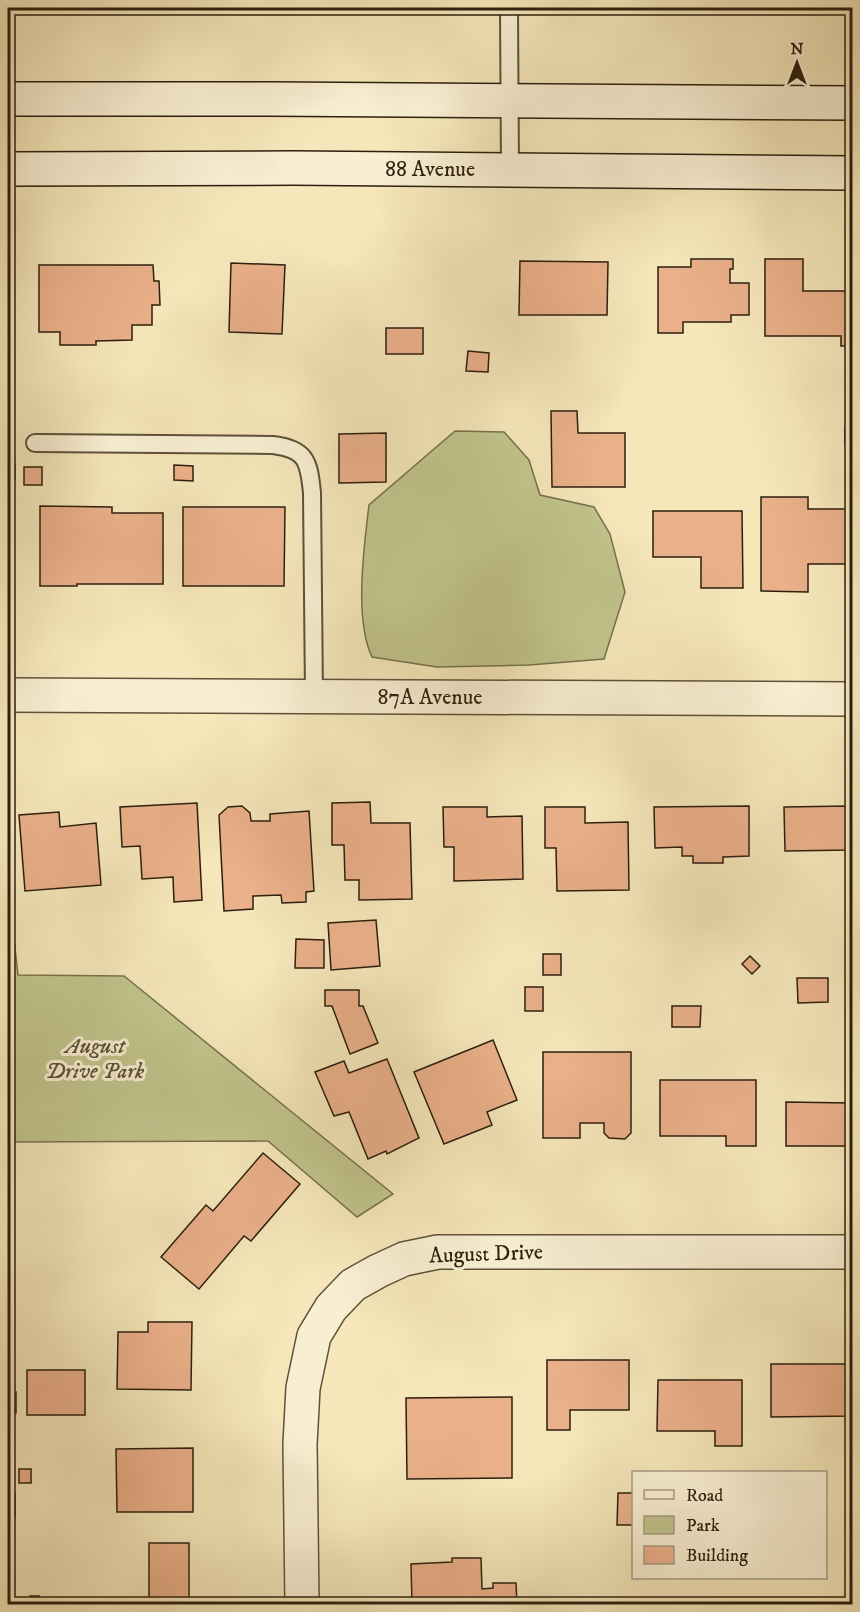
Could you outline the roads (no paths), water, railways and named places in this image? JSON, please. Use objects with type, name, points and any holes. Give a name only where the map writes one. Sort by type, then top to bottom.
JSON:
[{"type":"main road","points":[[8,99],[852,103]]},
{"type":"main road","name":"88 Avenue","points":[[8,169],[852,173]]},
{"type":"main road","name":"87A Avenue","points":[[8,696],[852,699]]},
{"type":"main road","name":"August Drive","points":[[302,1605],[300,1444],[303,1388],[314,1336],[331,1308],[353,1286],[404,1259],[438,1252],[852,1252]]},
{"type":"lane","points":[[509,8],[510,170]]},
{"type":"lane","points":[[36,443],[273,445],[300,452],[308,463],[312,493],[314,696]]},
{"type":"park label","name":"August Drive Park","points":[[95,1058]]}]
